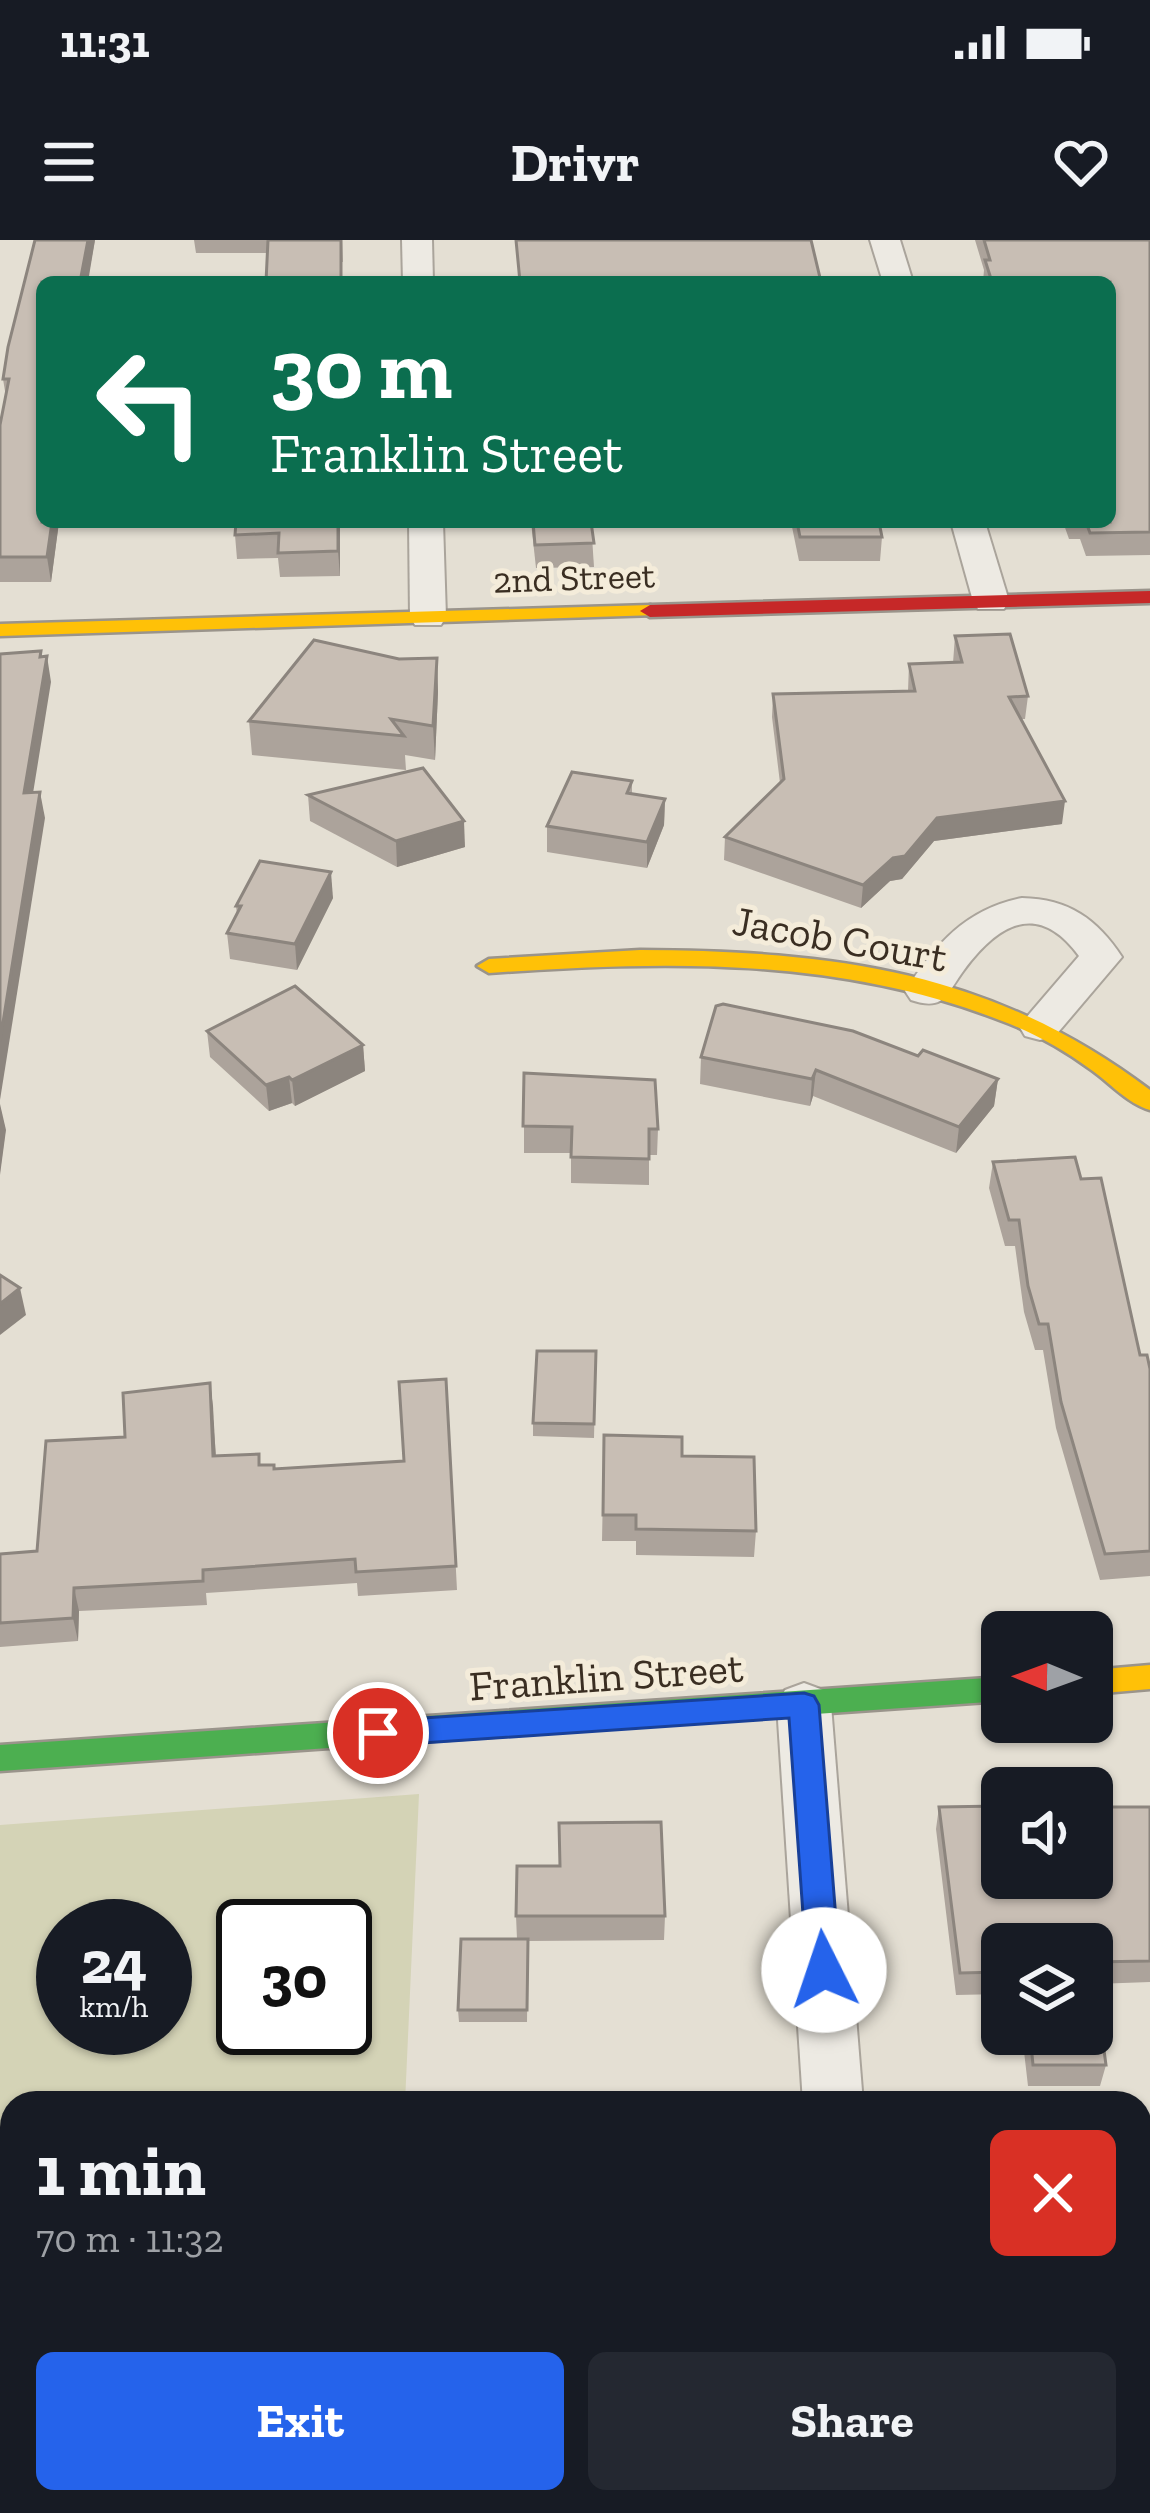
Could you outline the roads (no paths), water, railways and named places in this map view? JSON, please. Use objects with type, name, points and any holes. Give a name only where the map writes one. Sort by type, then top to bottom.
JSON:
[{"type":"street","points":[[417,240],[418,276]]},
{"type":"street","points":[[885,240],[896,276]]},
{"type":"street","points":[[425,528],[428,617]]},
{"type":"street","points":[[970,528],[992,602]]},
{"type":"street","name":"2nd Street","points":[[0,630],[1150,597]]},
{"type":"street","points":[[926,991],[986,922],[1016,912],[1044,911],[1070,919],[1090,935],[1101,957],[1040,1026]]},
{"type":"street","name":"Jacob Court","points":[[489,966],[586,956],[671,955],[781,964],[926,991],[1040,1026],[1111,1067],[1150,1102]]},
{"type":"street","points":[[1113,1680],[1150,1677]]},
{"type":"street","name":"Franklin Street","points":[[0,1758],[981,1691]]},
{"type":"street","points":[[804,1705],[832,2091]]}]
